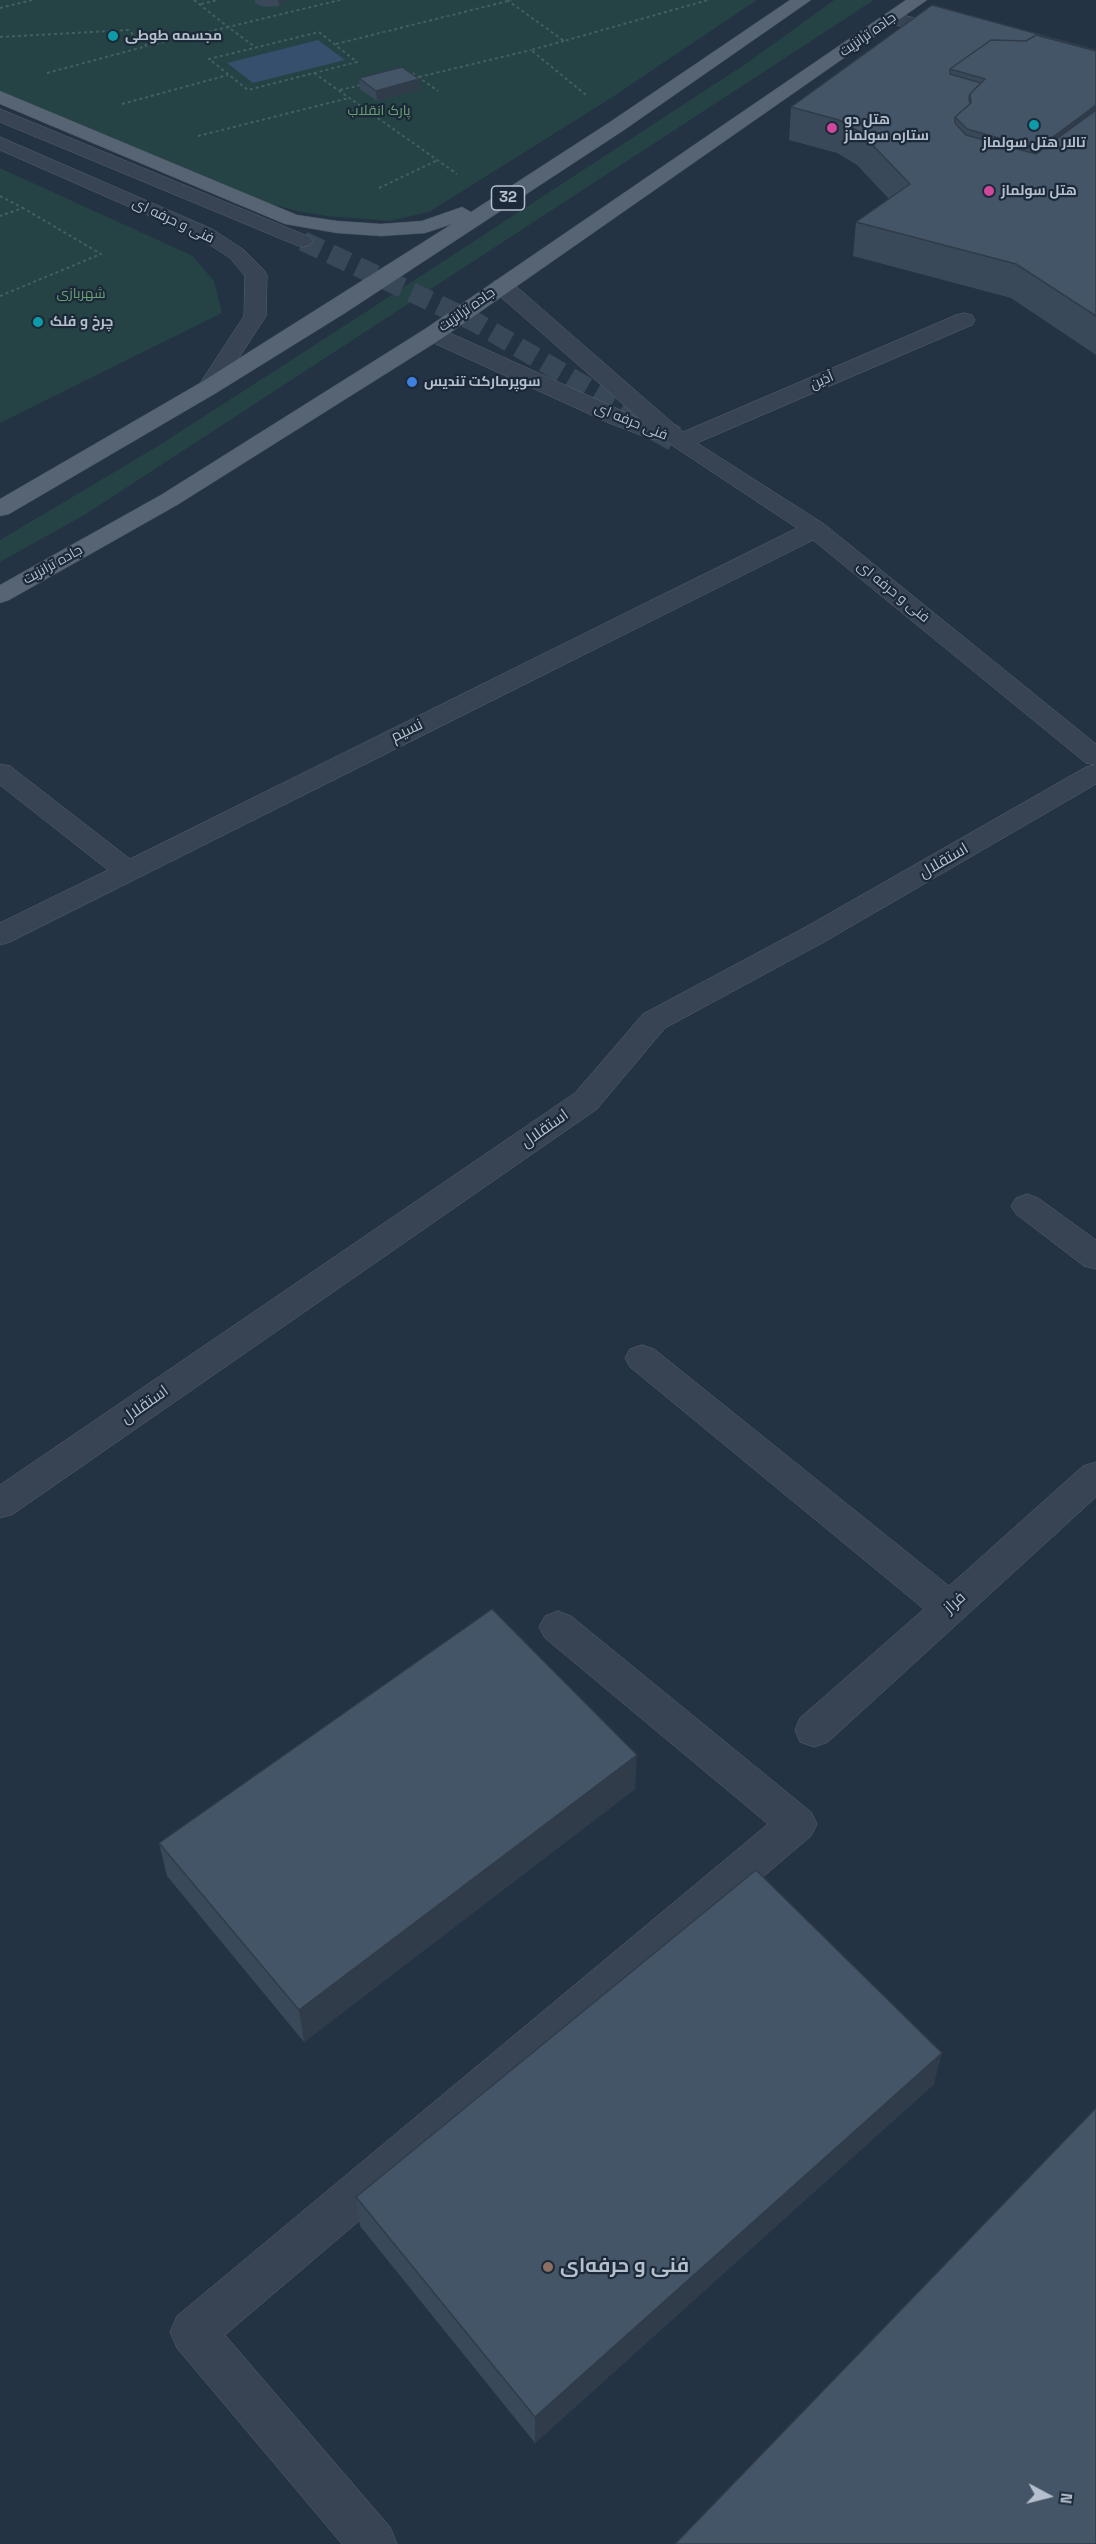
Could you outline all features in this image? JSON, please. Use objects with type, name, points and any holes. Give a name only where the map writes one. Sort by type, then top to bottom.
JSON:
[{"type":"main road","name":"32","points":[[0,509],[208,388],[337,308],[617,126],[802,0]]},
{"type":"main road","name":"جاده ترانزیت","points":[[0,595],[169,500],[433,334],[918,0]]},
{"type":"main road","points":[[0,97],[292,220],[336,227],[381,230],[425,227],[514,194]]},
{"type":"street","points":[[892,18],[971,40]]},
{"type":"street","points":[[0,115],[303,241]]},
{"type":"street","name":"فنی و حرفه ای","points":[[0,143],[205,234],[237,254],[256,275],[255,316],[208,388]]},
{"type":"street","name":"فنی حرفه ای","points":[[502,286],[680,442]]},
{"type":"street","name":"آذین","points":[[680,442],[964,320]]},
{"type":"street","name":"فنی حرفه ای","points":[[433,334],[617,418],[680,442]]},
{"type":"street","name":"فنی و حرفه ای","points":[[680,442],[815,529],[1096,757]]},
{"type":"street","name":"نسيم","points":[[0,935],[815,529]]},
{"type":"street","points":[[0,772],[127,870]]},
{"type":"street","name":"استقلال","points":[[0,1504],[586,1101],[654,1021],[814,935],[1096,773]]},
{"type":"street","points":[[1027,1206],[1096,1257]]},
{"type":"street","points":[[642,1358],[949,1608]]},
{"type":"street","name":"فراز","points":[[814,1730],[1096,1476]]},
{"type":"street","points":[[373,2544],[193,2332],[797,1824],[558,1627]]},
{"type":"path","points":[[0,8],[32,0]]},
{"type":"path","points":[[194,0],[255,47]]},
{"type":"path","points":[[200,4],[218,0]]},
{"type":"path","points":[[38,76],[147,46],[340,0]]},
{"type":"path","points":[[335,45],[509,0],[564,41]]},
{"type":"path","points":[[419,77],[531,50],[708,0]]},
{"type":"path","points":[[0,37],[128,30],[147,46]]},
{"type":"path","points":[[319,32],[357,62],[248,90],[209,59],[255,47],[319,32]]},
{"type":"path","points":[[531,50],[587,95]]},
{"type":"path","points":[[401,75],[411,72],[438,92]]},
{"type":"path","points":[[314,73],[462,178]]},
{"type":"path","points":[[121,104],[229,75]]},
{"type":"path","points":[[339,91],[370,83]]},
{"type":"path","points":[[187,138],[348,98]]},
{"type":"path","points":[[375,190],[438,160]]},
{"type":"path","points":[[0,196],[101,254],[0,296]]},
{"type":"path","points":[[0,216],[23,208]]},
{"type":"green space","name":"پارک انقلاب","points":[[0,0],[757,0],[608,100],[429,212],[390,221],[326,216],[257,200],[212,179],[0,92]]},
{"type":"green space","points":[[834,0],[874,0],[86,514],[0,562],[0,540],[158,446],[341,328],[747,63]]},
{"type":"green space","name":"شهربازی","points":[[0,168],[193,256],[214,281],[222,313],[0,423]]},
{"type":"water","points":[[318,40],[345,60],[253,83],[227,63]]},
{"type":"building","name":"هتل سولماز","points":[[932,5],[1096,50],[1036,35],[1026,41],[991,40],[950,69],[950,74],[981,83],[970,94],[970,104],[955,117],[955,123],[966,135],[1036,154],[1096,110],[1096,316],[1016,264],[856,222],[910,184],[860,132],[839,120],[791,107]]},
{"type":"building","points":[[1036,35],[1096,51],[1096,105],[1037,149],[967,129],[955,117],[971,103],[970,94],[985,79],[950,69],[991,40],[1026,41]]},
{"type":"building","points":[[402,67],[419,79],[376,91],[359,78]]},
{"type":"building","points":[[492,1609],[637,1755],[299,2010],[159,1843]]},
{"type":"building","points":[[756,1870],[942,2053],[535,2417],[356,2197]]},
{"type":"building","points":[[1096,2108],[1096,2544],[675,2544]]},
{"type":"tunnel","points":[[303,241],[477,323],[655,427]]},
{"type":"tunnel","points":[[652,426],[677,440]]},
{"type":"place","name":"مجسمه طوطی","points":[[113,36]]},
{"type":"place","name":"تالار هتل سولماز","points":[[1034,125]]},
{"type":"place","name":"هتل دو ستاره سولماز","points":[[832,128]]},
{"type":"place","name":"هتل سولماز","points":[[989,191]]},
{"type":"place","name":"چرخ و فلک","points":[[38,322]]},
{"type":"place","name":"سوپرمارکت تندیس","points":[[412,382]]},
{"type":"place","name":"فنی و حرفه‌ای","points":[[548,2267]]}]
